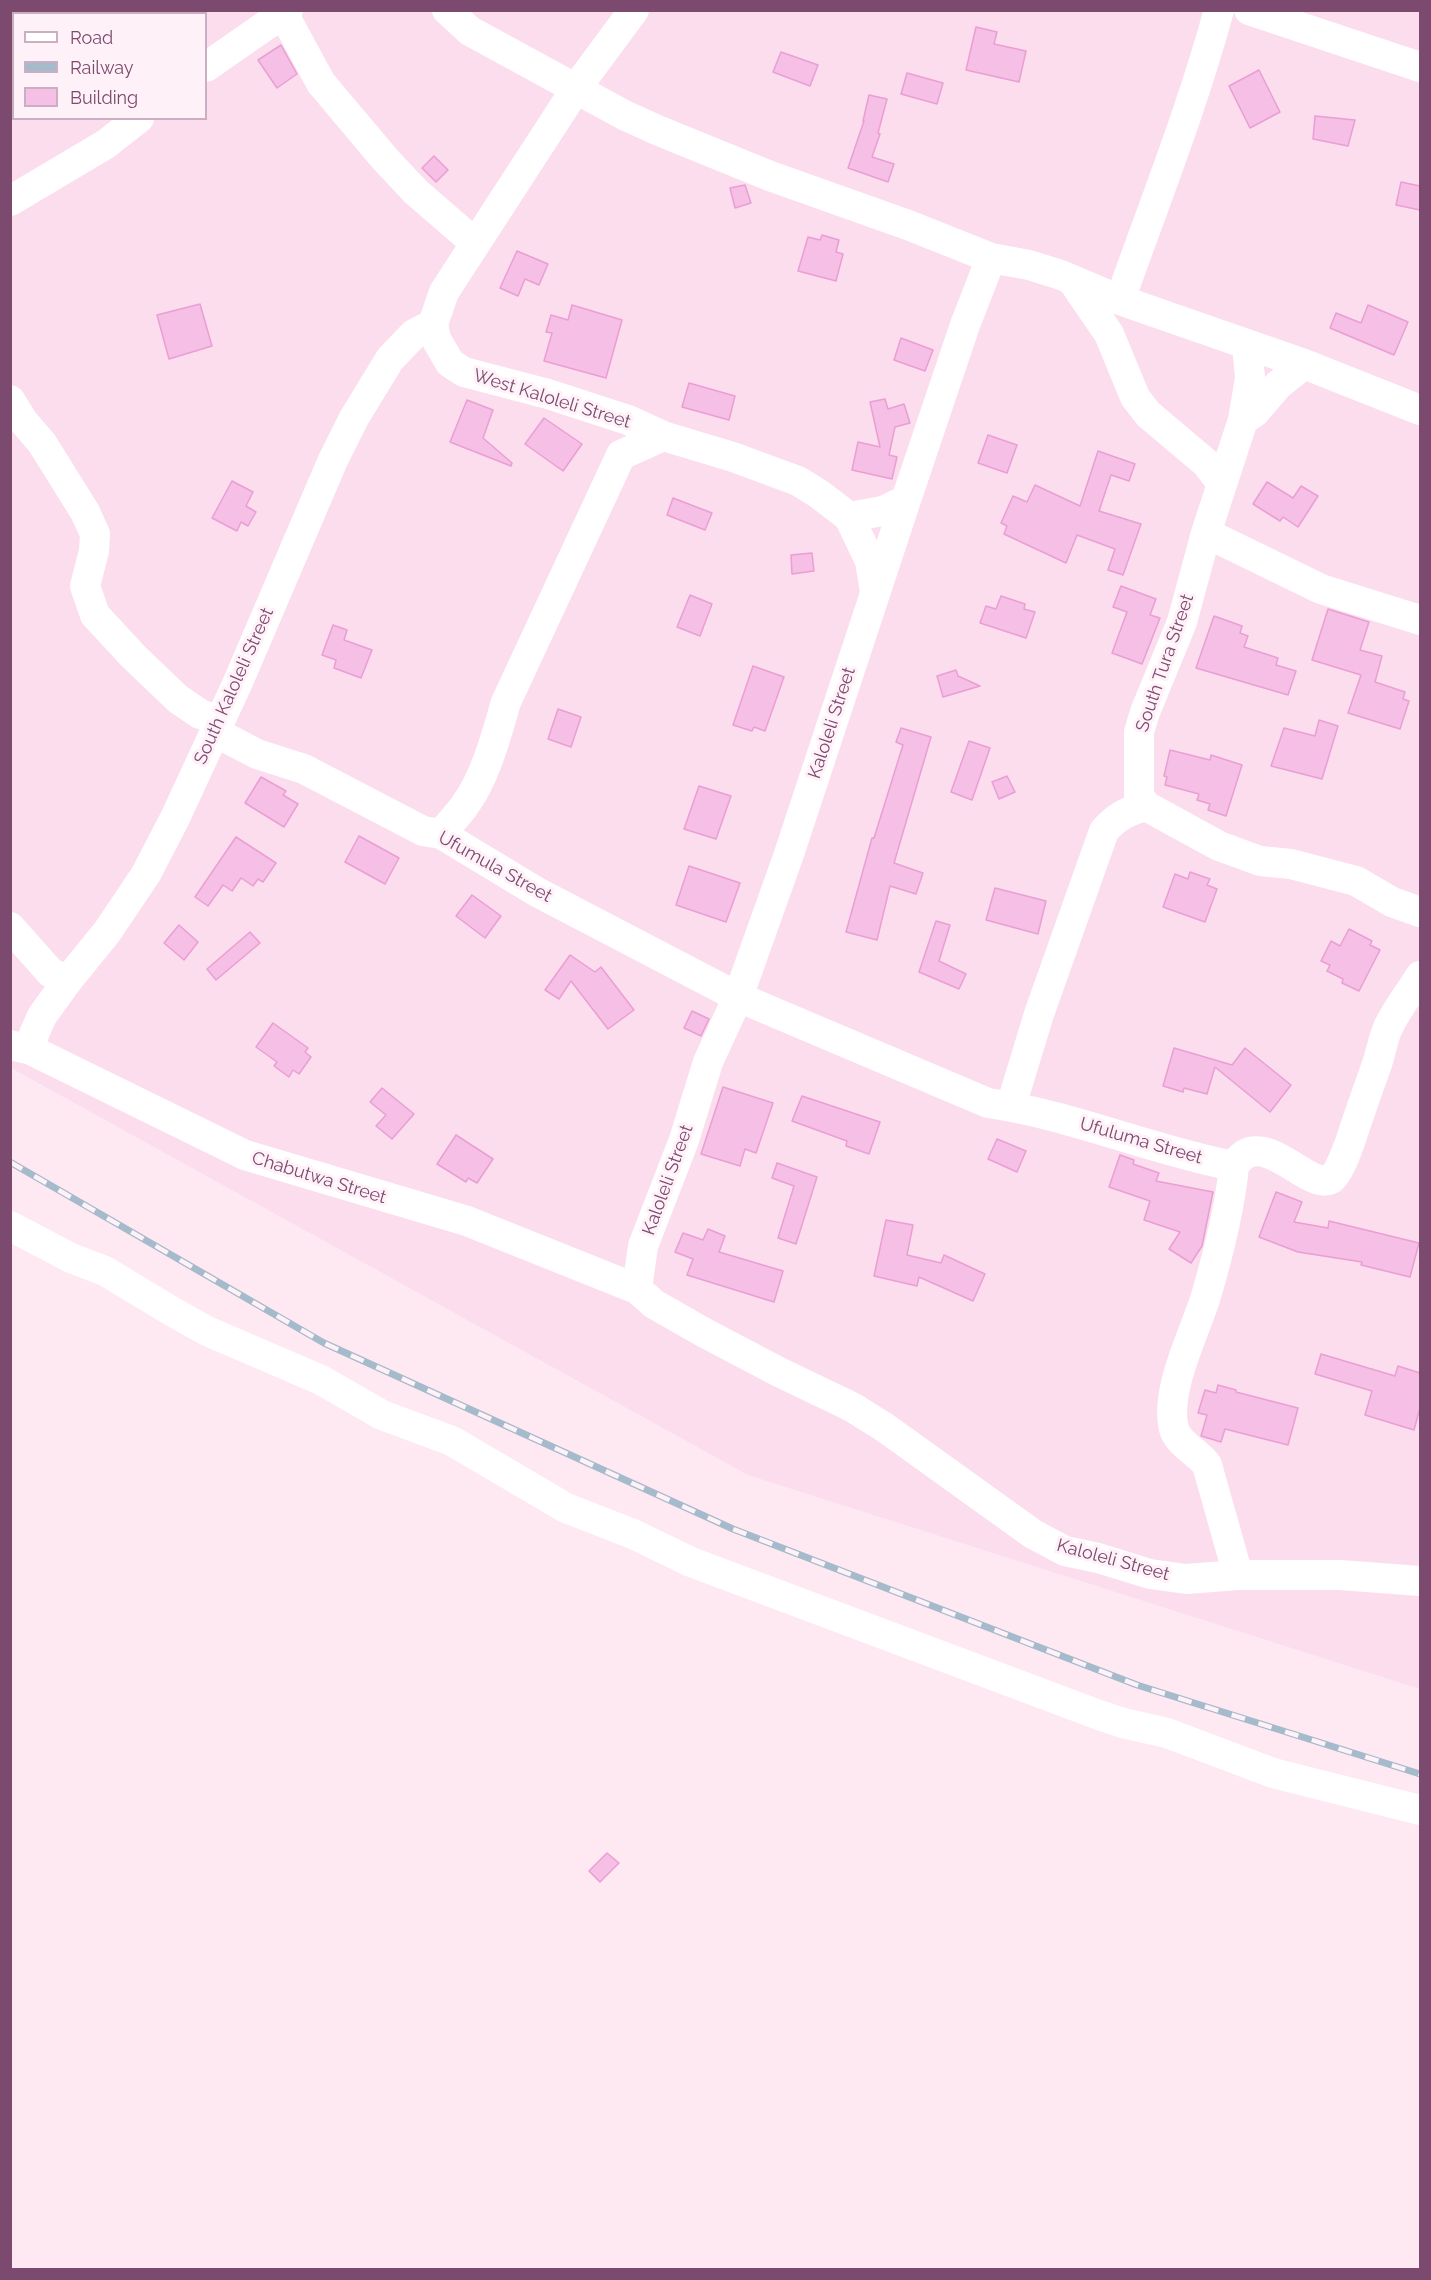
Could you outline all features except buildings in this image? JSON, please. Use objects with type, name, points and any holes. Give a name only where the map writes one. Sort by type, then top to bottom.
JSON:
[{"type":"street","points":[[447,10],[470,31],[657,130],[770,176],[908,225],[991,258],[1029,265],[1072,280],[1120,300],[1304,364],[1420,410]]},
{"type":"street","points":[[433,324],[444,292],[577,87],[633,10]]},
{"type":"street","points":[[1120,300],[1205,60],[1219,10]]},
{"type":"street","points":[[1249,10],[1420,67]]},
{"type":"street","points":[[207,66],[286,13],[321,83],[416,192],[476,243]]},
{"type":"street","points":[[10,201],[106,144],[136,120]]},
{"type":"street","name":"Kaloleli Street","points":[[991,258],[965,325],[788,857],[738,997],[708,1062],[684,1140],[643,1246],[637,1289],[654,1304],[703,1332],[860,1412],[1025,1529],[1065,1551],[1098,1558],[1150,1574],[1186,1579],[1238,1575],[1340,1575],[1420,1581]]},
{"type":"street","points":[[1072,280],[1109,334],[1135,397],[1148,414],[1206,463],[1222,484]]},
{"type":"street","name":"West Kaloleli Street","points":[[433,324],[436,339],[450,363],[464,372],[548,394],[627,420],[663,436],[733,457],[798,481],[849,517]]},
{"type":"street","name":"South Kaloleli Street","points":[[21,1047],[34,1034],[42,1016],[107,932],[146,874],[218,726],[333,460],[354,418],[390,359],[414,334],[433,324]]},
{"type":"street","points":[[1243,420],[1250,378],[1247,345]]},
{"type":"street","name":"South Tura Street","points":[[1146,806],[1139,796],[1139,732],[1182,622],[1206,533],[1243,420],[1255,412],[1278,385],[1304,364]]},
{"type":"street","name":"Ufumula Street","points":[[10,400],[23,421],[42,442],[85,512],[95,534],[94,551],[85,585],[94,615],[178,699],[257,754],[304,769],[423,831],[441,834],[537,892],[738,997]]},
{"type":"street","points":[[599,411],[609,426],[621,454]]},
{"type":"street","points":[[441,834],[466,804],[480,777],[510,692],[621,454],[663,436]]},
{"type":"street","points":[[875,592],[870,561],[849,517],[883,511],[906,500]]},
{"type":"street","points":[[1206,533],[1321,589],[1420,620]]},
{"type":"street","points":[[1011,1107],[1039,1014],[1104,831],[1115,818],[1128,811],[1146,806],[1219,846],[1260,861],[1291,864],[1356,881],[1392,902],[1420,912]]},
{"type":"street","points":[[10,927],[51,973],[68,980]]},
{"type":"street","points":[[1238,1575],[1208,1465],[1202,1457],[1178,1438],[1172,1413],[1184,1355],[1214,1268],[1227,1215],[1234,1166],[1239,1158],[1265,1152],[1323,1181],[1335,1174],[1350,1142],[1388,1029],[1420,976]]},
{"type":"street","name":"Ufuluma Street","points":[[738,997],[988,1103],[1090,1126],[1166,1151],[1234,1166]]},
{"type":"street","name":"Chabutwa Street","points":[[21,1047],[244,1155],[467,1221],[637,1289]]},
{"type":"street","points":[[10,1226],[70,1258],[105,1270],[207,1330],[321,1380],[381,1415],[452,1441],[566,1508],[633,1534],[691,1562],[1099,1715],[1167,1733],[1273,1773],[1420,1810]]},
{"type":"shaded area","points":[[11,11],[1420,11],[1420,1689],[748,1475],[11,1068]]},
{"type":"railway","points":[[10,1162],[324,1343],[733,1529],[1137,1685],[1420,1774]]}]
